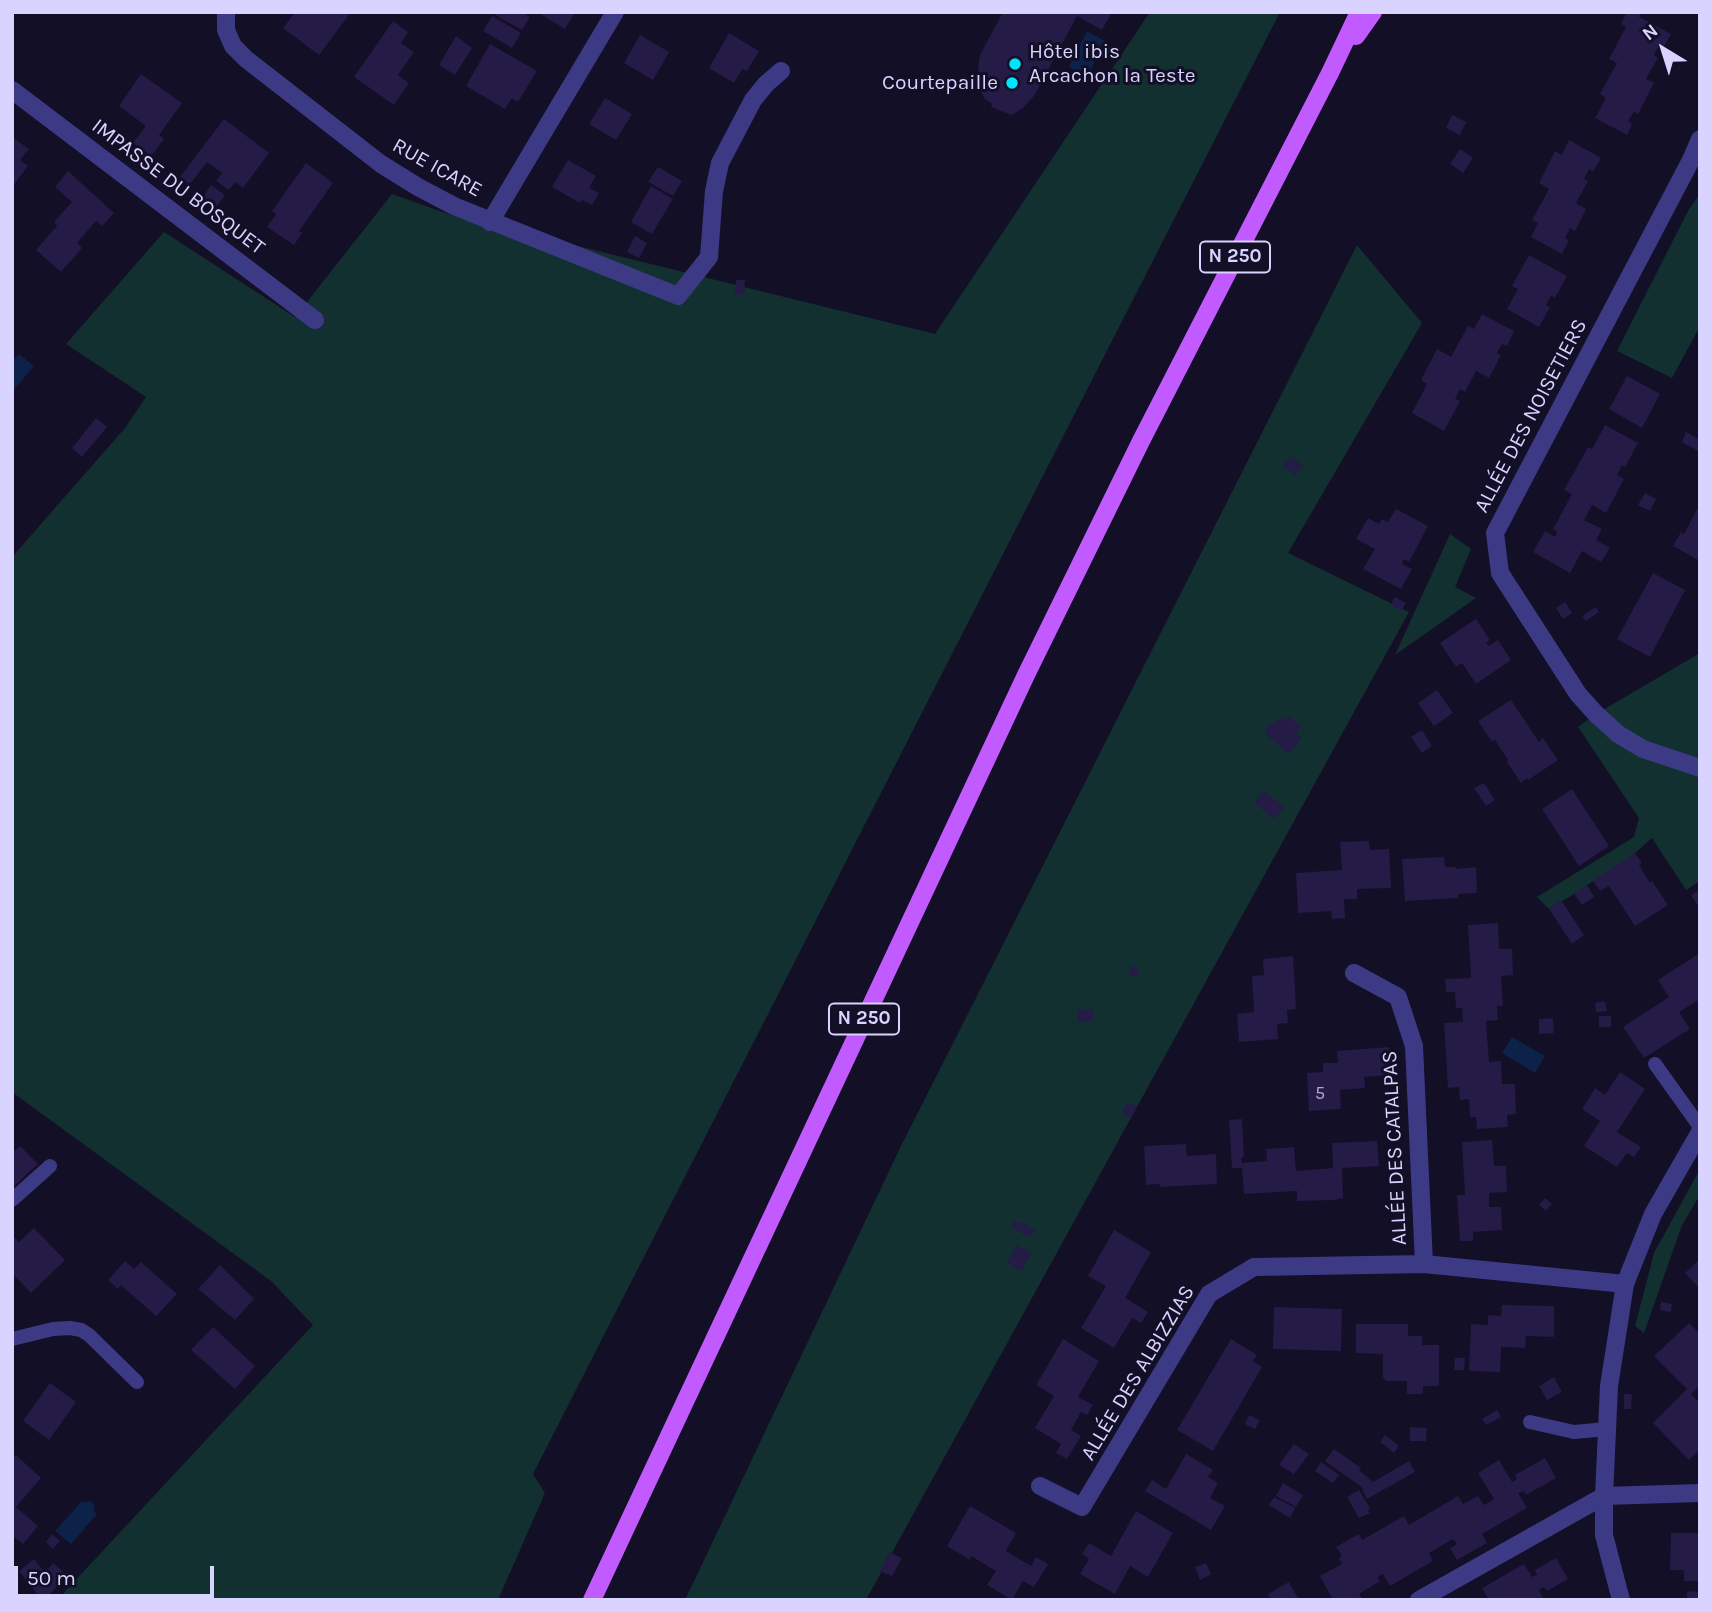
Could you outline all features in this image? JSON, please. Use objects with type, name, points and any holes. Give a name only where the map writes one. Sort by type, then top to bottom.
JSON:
[{"type":"main road","name":"N 250","points":[[592,1600],[1026,674],[1359,12]]},
{"type":"main road","name":"N 250","points":[[1330,73],[1373,12]]},
{"type":"street","name":"RUE ICARE","points":[[226,12],[226,30],[233,46],[246,59],[382,164],[454,206],[678,296],[709,257],[714,191],[720,163],[753,100],[781,71]]},
{"type":"street","points":[[490,222],[615,12]]},
{"type":"street","name":"IMPASSE DU BOSQUET","points":[[12,90],[315,320]]},
{"type":"street","name":"ALLÉE DES NOISETIERS","points":[[1700,139],[1695,163],[1495,533],[1500,573],[1578,694],[1619,734],[1643,749],[1700,768]]},
{"type":"street","name":"ALLÉE DES CATALPAS","points":[[1354,973],[1398,997],[1414,1046],[1424,1264]]},
{"type":"street","points":[[1621,1600],[1604,1535],[1604,1496],[1609,1386],[1625,1284],[1653,1214],[1700,1129]]},
{"type":"street","name":"ALLÉE DES ALBIZZIAS","points":[[1040,1486],[1082,1507],[1209,1294],[1254,1267],[1424,1264],[1625,1284]]},
{"type":"street","points":[[1419,1600],[1604,1496],[1700,1493]]},
{"type":"lane","points":[[1655,1064],[1700,1129]]},
{"type":"lane","points":[[12,1200],[50,1166]]},
{"type":"lane","points":[[12,1339],[52,1329],[81,1330],[137,1382]]},
{"type":"lane","points":[[1530,1422],[1574,1432],[1607,1429]]},
{"type":"green space","points":[[1150,12],[1280,12],[533,1474],[545,1493],[498,1600],[57,1600],[313,1325],[271,1281],[12,1092],[12,557],[125,428],[146,397],[66,344],[164,232],[295,317],[392,194],[448,214],[935,334]]},
{"type":"green space","points":[[1700,194],[1700,326],[1672,378],[1617,351],[1689,209]]},
{"type":"green space","points":[[1357,245],[1422,323],[1288,553],[1409,612],[866,1600],[685,1600],[901,1146]]},
{"type":"green space","points":[[1450,534],[1471,549],[1455,587],[1476,598],[1395,655]]},
{"type":"green space","points":[[1700,653],[1700,881],[1686,890],[1652,838],[1635,853],[1549,909],[1537,897],[1634,837],[1639,818],[1578,727]]},
{"type":"green space","points":[[1700,1169],[1700,1195],[1682,1225],[1644,1333],[1635,1326],[1654,1253]]},
{"type":"water","points":[[1087,31],[1105,41],[1087,77],[1069,67]]},
{"type":"water","points":[[19,354],[34,366],[12,392],[12,362]]},
{"type":"water","points":[[1512,1037],[1545,1056],[1535,1073],[1502,1053]]},
{"type":"water","points":[[82,1501],[93,1503],[97,1514],[71,1544],[55,1531]]},
{"type":"building","points":[[295,12],[351,12],[319,55],[283,28]]},
{"type":"building","points":[[496,12],[521,12],[530,17],[522,30],[495,15]]},
{"type":"building","points":[[537,12],[575,12],[565,29]]},
{"type":"building","name":"Hôtel ibis Arcachon la Teste","points":[[1003,12],[1112,12],[1102,30],[1077,16],[1034,96],[1012,115],[991,107],[992,104],[985,99],[981,92],[982,82],[978,69],[980,55]]},
{"type":"building","points":[[1627,12],[1642,12],[1639,17],[1671,34],[1663,48],[1659,45],[1654,55],[1658,58],[1646,79],[1654,83],[1638,114],[1634,112],[1628,121],[1632,124],[1627,135],[1595,118],[1606,98],[1600,94],[1617,63],[1609,59],[1626,27],[1621,24]]},
{"type":"building","points":[[492,16],[521,33],[512,48],[483,31]]},
{"type":"building","points":[[393,21],[408,32],[401,43],[414,52],[398,75],[409,83],[394,105],[354,77]]},
{"type":"building","points":[[729,33],[759,51],[747,71],[742,69],[734,83],[709,68]]},
{"type":"building","points":[[640,35],[669,52],[653,80],[624,63]]},
{"type":"building","points":[[456,36],[472,48],[455,75],[439,65]]},
{"type":"building","points":[[490,44],[537,71],[518,102],[512,98],[505,109],[466,86]]},
{"type":"building","points":[[141,74],[182,103],[159,135],[164,139],[151,156],[133,143],[146,126],[119,106]]},
{"type":"building","points":[[605,98],[632,114],[616,140],[589,124]]},
{"type":"building","points":[[1452,115],[1466,122],[1460,135],[1446,128]]},
{"type":"building","points":[[224,119],[269,153],[243,188],[235,182],[229,190],[216,181],[222,173],[207,162],[190,184],[180,177]]},
{"type":"building","points":[[12,137],[29,149],[20,160],[28,166],[12,187]]},
{"type":"building","points":[[1569,140],[1601,158],[1593,172],[1589,169],[1584,179],[1588,181],[1576,203],[1586,209],[1575,231],[1570,228],[1565,238],[1569,240],[1562,254],[1531,237],[1538,223],[1532,220],[1549,189],[1539,183],[1555,151],[1562,155]]},
{"type":"building","points":[[1460,149],[1473,158],[1463,173],[1450,164]]},
{"type":"building","points":[[568,160],[596,176],[589,188],[599,193],[592,205],[582,200],[580,203],[552,187]]},
{"type":"building","points":[[306,163],[333,183],[299,231],[302,233],[294,245],[267,227],[276,214],[272,211]]},
{"type":"building","points":[[658,167],[682,181],[673,196],[648,182]]},
{"type":"building","points":[[68,171],[114,213],[102,226],[96,221],[77,243],[82,248],[61,272],[36,250],[57,226],[54,222],[72,202],[55,187]]},
{"type":"building","points":[[211,185],[225,195],[214,210],[201,200]]},
{"type":"building","points":[[651,186],[673,199],[652,234],[631,222]]},
{"type":"building","points":[[635,236],[647,243],[639,258],[627,252]]},
{"type":"building","points":[[1529,255],[1567,276],[1555,298],[1551,295],[1546,305],[1550,307],[1539,327],[1507,309],[1518,289],[1512,286]]},
{"type":"building","points":[[736,280],[745,280],[744,295],[735,295]]},
{"type":"building","points":[[1482,314],[1514,331],[1507,346],[1502,344],[1497,353],[1501,355],[1489,378],[1476,371],[1465,392],[1460,389],[1455,399],[1460,401],[1444,431],[1412,413],[1427,384],[1421,380],[1437,349],[1451,357],[1468,326],[1474,329]]},
{"type":"building","points":[[1627,376],[1660,394],[1642,428],[1609,409]]},
{"type":"building","points":[[96,418],[107,427],[82,457],[72,448]]},
{"type":"building","points":[[1605,425],[1638,443],[1625,467],[1622,465],[1617,475],[1624,479],[1606,513],[1592,505],[1584,520],[1602,529],[1596,540],[1610,548],[1601,562],[1582,551],[1570,573],[1533,552],[1545,531],[1555,537],[1557,532],[1553,529],[1572,494],[1564,490],[1588,447],[1592,449]]},
{"type":"building","points":[[1686,432],[1700,440],[1698,451],[1682,442]]},
{"type":"building","points":[[1290,456],[1303,465],[1296,475],[1283,466]]},
{"type":"building","points":[[1645,493],[1656,499],[1650,511],[1638,505]]},
{"type":"building","points":[[1700,504],[1700,561],[1673,546],[1681,532],[1684,534]]},
{"type":"building","points":[[1396,509],[1428,526],[1409,562],[1404,559],[1402,564],[1412,569],[1401,589],[1363,569],[1375,549],[1356,539],[1368,518],[1379,524],[1382,519],[1388,522]]},
{"type":"building","points":[[1653,573],[1685,590],[1650,657],[1617,639]]},
{"type":"building","points":[[1395,597],[1406,603],[1401,611],[1391,604]]},
{"type":"building","points":[[1565,602],[1572,613],[1563,619],[1556,608]]},
{"type":"building","points":[[1596,607],[1599,612],[1586,621],[1582,616]]},
{"type":"building","points":[[1476,619],[1490,640],[1486,643],[1489,646],[1498,640],[1511,660],[1476,684],[1462,663],[1456,667],[1440,643]]},
{"type":"building","points":[[1437,690],[1453,713],[1434,726],[1418,703]]},
{"type":"building","points":[[1511,700],[1539,742],[1543,738],[1558,760],[1521,783],[1495,740],[1492,742],[1478,721]]},
{"type":"building","points":[[1281,716],[1285,720],[1289,717],[1302,727],[1296,733],[1302,738],[1288,754],[1264,732]]},
{"type":"building","points":[[1422,730],[1432,746],[1422,753],[1411,737]]},
{"type":"building","points":[[1484,783],[1495,800],[1486,806],[1474,788]]},
{"type":"building","points":[[1572,789],[1609,846],[1579,866],[1542,809]]},
{"type":"building","points":[[1263,791],[1285,807],[1275,819],[1254,803]]},
{"type":"building","points":[[1369,841],[1370,850],[1389,849],[1391,888],[1357,889],[1357,899],[1344,899],[1345,918],[1332,919],[1331,911],[1298,913],[1296,873],[1342,870],[1340,842]]},
{"type":"building","points":[[1635,853],[1650,883],[1652,881],[1668,905],[1635,926],[1609,886],[1600,891],[1593,880]]},
{"type":"building","points":[[1444,857],[1445,867],[1476,867],[1477,893],[1458,894],[1458,898],[1405,901],[1402,859]]},
{"type":"building","points":[[1587,885],[1594,897],[1582,905],[1574,894]]},
{"type":"building","points":[[1700,891],[1700,909],[1691,895]]},
{"type":"building","points":[[1561,900],[1584,935],[1572,944],[1549,909]]},
{"type":"building","points":[[1498,923],[1499,949],[1512,949],[1513,975],[1501,976],[1503,1006],[1497,1006],[1498,1020],[1486,1021],[1489,1062],[1501,1061],[1502,1084],[1515,1084],[1516,1114],[1507,1115],[1508,1127],[1477,1129],[1476,1117],[1470,1117],[1469,1099],[1460,1100],[1459,1087],[1448,1088],[1444,1023],[1463,1022],[1462,1008],[1456,1008],[1455,992],[1446,992],[1445,979],[1471,978],[1468,925]]},
{"type":"building","points":[[1700,953],[1700,999],[1679,1012],[1690,1029],[1644,1058],[1623,1027],[1669,997],[1658,980]]},
{"type":"building","points":[[1293,956],[1296,1009],[1287,1010],[1288,1023],[1277,1024],[1278,1039],[1239,1042],[1237,1014],[1254,1012],[1252,976],[1264,975],[1263,959]]},
{"type":"building","points":[[1131,965],[1139,967],[1137,976],[1129,975]]},
{"type":"building","points":[[1605,1001],[1607,1011],[1596,1012],[1595,1003]]},
{"type":"building","points":[[1077,1009],[1093,1009],[1093,1021],[1077,1022]]},
{"type":"building","points":[[1599,1016],[1611,1016],[1611,1027],[1599,1027]]},
{"type":"building","points":[[1553,1018],[1554,1033],[1539,1034],[1539,1019]]},
{"type":"building","points":[[1389,1047],[1390,1075],[1364,1077],[1365,1088],[1340,1090],[1341,1109],[1309,1111],[1307,1073],[1323,1072],[1323,1063],[1338,1063],[1337,1051]]},
{"type":"building","points":[[1620,1072],[1645,1089],[1617,1132],[1641,1147],[1634,1157],[1627,1153],[1617,1167],[1584,1146],[1600,1121],[1582,1109],[1595,1088],[1605,1095]]},
{"type":"building","points":[[1128,1102],[1137,1107],[1131,1118],[1121,1113]]},
{"type":"building","points":[[1242,1119],[1242,1163],[1267,1161],[1266,1149],[1294,1147],[1296,1171],[1333,1168],[1332,1143],[1377,1141],[1379,1166],[1342,1168],[1343,1198],[1335,1200],[1297,1201],[1297,1191],[1244,1194],[1242,1168],[1232,1168],[1229,1120]]},
{"type":"building","points":[[1492,1140],[1494,1166],[1506,1166],[1507,1192],[1489,1193],[1489,1207],[1501,1207],[1502,1230],[1473,1232],[1473,1241],[1460,1241],[1457,1195],[1465,1195],[1462,1142]]},
{"type":"building","points":[[1186,1144],[1187,1156],[1216,1154],[1217,1184],[1160,1187],[1160,1184],[1146,1185],[1144,1146]]},
{"type":"building","points":[[20,1146],[38,1164],[12,1188],[12,1153]]},
{"type":"building","points":[[1545,1198],[1552,1204],[1546,1211],[1539,1205]]},
{"type":"building","points":[[1014,1220],[1035,1230],[1030,1238],[1010,1226]]},
{"type":"building","points":[[34,1228],[65,1260],[31,1293],[12,1273],[12,1235],[19,1242]]},
{"type":"building","points":[[1114,1230],[1151,1252],[1125,1298],[1148,1312],[1141,1323],[1132,1318],[1114,1348],[1081,1328],[1106,1286],[1088,1276]]},
{"type":"building","points":[[1017,1245],[1032,1253],[1022,1271],[1007,1263]]},
{"type":"building","points":[[1700,1259],[1700,1289],[1685,1273]]},
{"type":"building","points":[[125,1261],[134,1269],[141,1262],[177,1294],[156,1316],[121,1285],[118,1289],[108,1280]]},
{"type":"building","points":[[220,1265],[254,1299],[235,1320],[198,1289]]},
{"type":"building","points":[[1661,1302],[1672,1304],[1671,1312],[1660,1310]]},
{"type":"building","points":[[1502,1305],[1554,1306],[1554,1337],[1526,1336],[1525,1348],[1501,1347],[1500,1372],[1469,1371],[1471,1324],[1488,1325],[1488,1315],[1501,1316]]},
{"type":"building","points":[[1274,1307],[1342,1309],[1341,1351],[1273,1349]]},
{"type":"building","points":[[1689,1323],[1700,1334],[1700,1385],[1691,1394],[1700,1403],[1700,1449],[1689,1460],[1653,1423],[1687,1389],[1654,1356]]},
{"type":"building","points":[[1356,1324],[1408,1324],[1408,1336],[1422,1336],[1422,1345],[1439,1345],[1439,1386],[1423,1386],[1423,1394],[1407,1394],[1407,1381],[1386,1381],[1383,1377],[1383,1354],[1356,1353]]},
{"type":"building","points":[[213,1327],[255,1366],[235,1389],[191,1350]]},
{"type":"building","points":[[1063,1339],[1099,1361],[1078,1397],[1093,1405],[1087,1415],[1081,1412],[1071,1430],[1081,1436],[1067,1459],[1056,1453],[1061,1444],[1035,1428],[1054,1396],[1036,1385]]},
{"type":"building","points":[[1231,1339],[1257,1355],[1253,1361],[1262,1367],[1213,1451],[1177,1430]]},
{"type":"building","points":[[1455,1358],[1465,1358],[1464,1370],[1454,1370]]},
{"type":"building","points":[[1554,1377],[1562,1392],[1547,1400],[1539,1386]]},
{"type":"building","points":[[50,1383],[76,1402],[49,1440],[23,1421]]},
{"type":"building","points":[[1624,1394],[1632,1394],[1631,1409],[1624,1409]]},
{"type":"building","points":[[1497,1410],[1501,1417],[1486,1425],[1482,1419]]},
{"type":"building","points":[[1249,1415],[1260,1420],[1255,1429],[1245,1424]]},
{"type":"building","points":[[1410,1427],[1427,1428],[1426,1441],[1410,1441]]},
{"type":"building","points":[[1385,1435],[1399,1446],[1394,1453],[1380,1442]]},
{"type":"building","points":[[1294,1444],[1309,1454],[1294,1474],[1279,1465]]},
{"type":"building","points":[[1334,1449],[1361,1468],[1359,1470],[1373,1482],[1409,1461],[1415,1472],[1367,1499],[1363,1488],[1325,1461]]},
{"type":"building","points":[[1186,1454],[1213,1470],[1208,1477],[1218,1483],[1210,1498],[1225,1506],[1211,1530],[1145,1491],[1152,1480],[1166,1489]]},
{"type":"building","points":[[16,1455],[41,1478],[16,1507],[38,1526],[23,1544],[12,1535],[12,1459]]},
{"type":"building","points":[[1545,1458],[1556,1478],[1526,1495],[1524,1491],[1518,1493],[1527,1508],[1482,1534],[1487,1543],[1457,1560],[1450,1548],[1457,1544],[1453,1539],[1429,1553],[1433,1561],[1390,1586],[1383,1574],[1377,1577],[1380,1581],[1359,1594],[1363,1600],[1333,1600],[1320,1576],[1342,1564],[1339,1558],[1342,1556],[1336,1547],[1359,1534],[1362,1540],[1404,1516],[1409,1525],[1458,1496],[1463,1504],[1478,1496],[1484,1505],[1494,1499],[1478,1473],[1499,1460],[1512,1482],[1517,1479],[1515,1475]]},
{"type":"building","points":[[1321,1462],[1339,1475],[1333,1483],[1315,1471]]},
{"type":"building","points":[[1283,1483],[1303,1495],[1296,1507],[1276,1496]]},
{"type":"building","points":[[1359,1490],[1370,1508],[1370,1513],[1359,1518],[1347,1497]]},
{"type":"building","points":[[1274,1497],[1295,1508],[1290,1518],[1269,1505]]},
{"type":"building","points":[[970,1506],[1016,1533],[1006,1551],[1031,1566],[1036,1557],[1048,1564],[1034,1587],[1023,1581],[1012,1600],[987,1585],[996,1571],[947,1546]]},
{"type":"building","points":[[1136,1511],[1173,1533],[1148,1577],[1130,1566],[1115,1594],[1080,1574],[1089,1559],[1082,1554],[1089,1543],[1111,1556]]},
{"type":"building","points":[[1671,1533],[1700,1533],[1700,1581],[1684,1581],[1684,1570],[1670,1570]]},
{"type":"building","points":[[52,1534],[60,1541],[53,1549],[46,1542]]},
{"type":"building","points":[[889,1552],[902,1558],[892,1576],[880,1571]]},
{"type":"building","points":[[1556,1558],[1568,1579],[1547,1591],[1544,1587],[1539,1590],[1544,1600],[1489,1600],[1482,1588],[1524,1564],[1532,1577],[1537,1575],[1535,1570]]},
{"type":"building","points":[[34,1559],[45,1573],[53,1563],[67,1575],[45,1600],[42,1600],[19,1571]]},
{"type":"building","points":[[1206,1563],[1211,1574],[1200,1580],[1195,1567]]},
{"type":"building","points":[[1289,1582],[1299,1600],[1271,1600],[1268,1594]]},
{"type":"building","points":[[1687,1591],[1700,1592],[1700,1600],[1687,1600]]},
{"type":"place","name":"Hôtel ibis Arcachon la Teste","points":[[1015,64]]},
{"type":"place","name":"Courtepaille","points":[[1012,83]]}]
